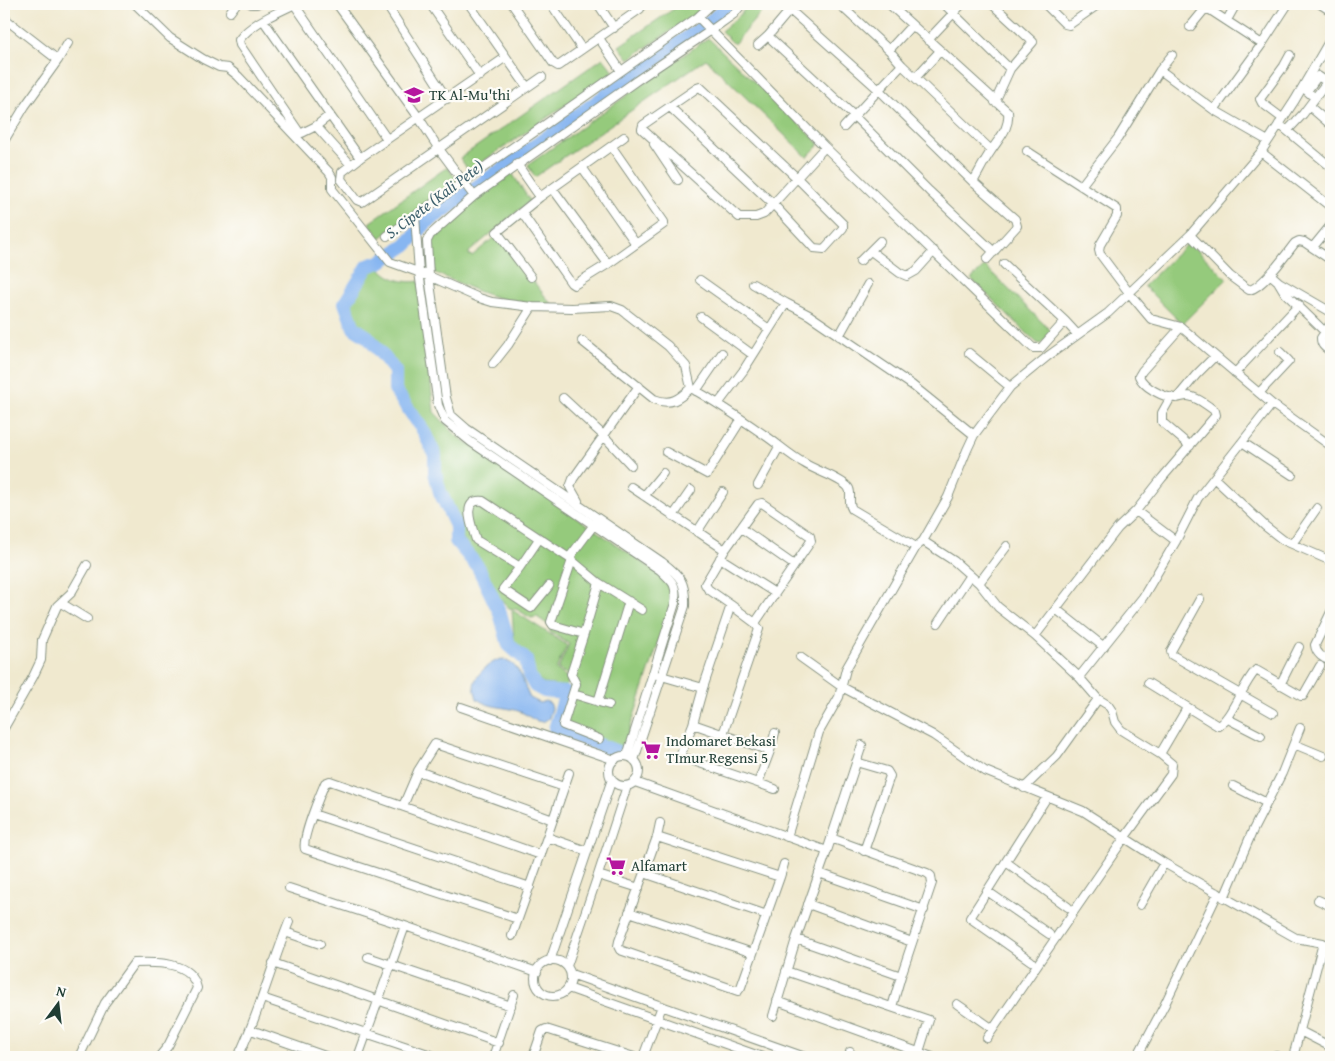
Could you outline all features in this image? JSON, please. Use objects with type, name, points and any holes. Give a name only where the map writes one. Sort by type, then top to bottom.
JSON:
[{"type":"street","points":[[230,12],[236,4]]},
{"type":"street","points":[[251,4],[258,4]]},
{"type":"street","points":[[330,116],[316,126],[302,133],[299,132],[240,45],[239,40],[242,35],[264,20],[295,4],[387,139]]},
{"type":"street","points":[[337,4],[419,118],[439,150],[473,194]]},
{"type":"street","points":[[386,4],[447,99]]},
{"type":"street","points":[[430,4],[480,76]]},
{"type":"street","points":[[469,4],[527,87]]},
{"type":"street","points":[[512,4],[558,66],[640,9],[641,4]]},
{"type":"street","points":[[551,4],[582,49]]},
{"type":"street","points":[[598,4],[614,28]]},
{"type":"street","points":[[387,236],[466,183],[621,71],[699,19],[712,4]]},
{"type":"street","points":[[630,758],[663,676],[685,606],[685,586],[674,571],[467,429],[451,415],[446,398],[429,276],[428,238],[473,194],[734,14],[742,4]]},
{"type":"street","points":[[839,4],[991,150]]},
{"type":"street","points":[[889,4],[1008,112],[1003,135],[991,150],[973,182]]},
{"type":"street","points":[[944,4],[1010,69]]},
{"type":"street","points":[[928,40],[962,4]]},
{"type":"street","points":[[992,4],[1033,42],[1010,69],[995,102]]},
{"type":"street","points":[[1045,4],[1065,24],[1069,25],[1098,4]]},
{"type":"street","points":[[1227,20],[1236,4]]},
{"type":"street","points":[[1214,110],[1262,44],[1288,4]]},
{"type":"street","points":[[1320,4],[1331,11]]},
{"type":"street","points":[[138,5],[170,38],[212,64],[228,68],[234,72],[323,166],[332,177],[332,189],[390,262],[492,302],[532,307],[572,308],[611,306],[622,310],[668,346],[686,366],[693,389],[764,434],[804,464],[841,482],[849,488],[850,506],[852,509],[916,547]]},
{"type":"street","points":[[758,45],[792,7],[973,182],[1015,219],[1017,226],[987,259]]},
{"type":"street","points":[[1190,27],[1201,7],[1227,20],[1262,44]]},
{"type":"street","points":[[4,18],[58,60]]},
{"type":"street","points":[[699,19],[825,148],[1033,348],[1041,348],[1065,321]]},
{"type":"street","points":[[264,20],[360,158]]},
{"type":"street","points":[[889,50],[912,25]]},
{"type":"street","points":[[768,36],[853,115],[929,191],[994,252]]},
{"type":"street","points":[[599,38],[621,71]]},
{"type":"street","points":[[787,837],[819,732],[839,697],[846,669],[916,547],[922,541],[948,497],[974,435],[1010,387],[1077,334],[1108,313],[1190,235],[1262,152],[1331,41]]},
{"type":"street","points":[[4,141],[24,106],[58,60],[68,43]]},
{"type":"street","points":[[916,77],[940,51]]},
{"type":"street","points":[[1081,186],[1118,138],[1160,70],[1172,55]]},
{"type":"street","points":[[1290,55],[1260,99],[1262,104],[1288,130],[1331,167]]},
{"type":"street","points":[[506,57],[342,172],[341,179],[357,200],[362,202],[542,77]]},
{"type":"street","points":[[844,127],[853,115],[902,64]]},
{"type":"street","points":[[1160,70],[1214,110],[1268,141]]},
{"type":"street","points":[[1288,130],[1315,98],[1307,91],[1318,76],[1329,84]]},
{"type":"street","points":[[670,108],[772,204],[814,248],[824,249],[843,228],[844,224],[796,178],[700,87],[643,125],[642,129],[739,217],[764,214],[772,204],[796,178],[825,148]]},
{"type":"street","points":[[1309,106],[1331,125]]},
{"type":"street","points":[[316,126],[351,165]]},
{"type":"street","points":[[646,133],[678,180]]},
{"type":"street","points":[[531,277],[497,232],[540,197],[624,137]]},
{"type":"street","points":[[522,213],[570,283],[577,285],[636,244],[664,222],[612,147]]},
{"type":"street","points":[[1027,151],[1117,209],[1117,216],[1100,246],[1100,254],[1151,319],[1181,327],[1272,404],[1331,446]]},
{"type":"street","points":[[1262,152],[1331,207]]},
{"type":"street","points":[[517,164],[540,197]]},
{"type":"street","points":[[582,167],[636,244]]},
{"type":"street","points":[[553,189],[608,264]]},
{"type":"street","points":[[415,216],[419,272],[438,405],[445,421],[462,436],[660,570],[675,586],[675,603],[630,758]]},
{"type":"street","points":[[1313,247],[1331,225]]},
{"type":"street","points":[[1190,235],[1230,276],[1245,288],[1254,289],[1299,241],[1313,247],[1331,260]]},
{"type":"street","points":[[860,261],[880,240]]},
{"type":"street","points":[[871,251],[900,273],[907,276],[916,271],[934,251]]},
{"type":"street","points":[[1004,264],[1077,334]]},
{"type":"street","points":[[1270,274],[1279,282],[1331,312]]},
{"type":"street","points":[[700,280],[769,330]]},
{"type":"street","points":[[1279,282],[1285,293],[1325,332]]},
{"type":"street","points":[[753,284],[809,315],[912,385],[974,435]]},
{"type":"street","points":[[839,336],[868,284]]},
{"type":"street","points":[[718,404],[743,371],[786,303]]},
{"type":"street","points":[[1235,373],[1299,305]]},
{"type":"street","points":[[493,364],[508,345],[532,307]]},
{"type":"street","points":[[701,316],[753,355]]},
{"type":"street","points":[[1331,323],[1321,341],[1323,347],[1331,352]]},
{"type":"street","points":[[1035,636],[1118,528],[1136,511],[1216,413],[1192,397],[1174,398],[1141,381],[1140,376],[1158,352],[1181,327]]},
{"type":"street","points":[[582,341],[654,398],[668,403],[680,398],[693,389],[722,353]]},
{"type":"street","points":[[969,352],[1010,387]]},
{"type":"street","points":[[1260,393],[1289,361],[1280,352]]},
{"type":"street","points":[[1190,446],[1162,422],[1161,417],[1174,398],[1215,356]]},
{"type":"street","points":[[582,507],[570,486],[639,386]]},
{"type":"street","points":[[563,398],[604,436],[631,465]]},
{"type":"street","points":[[1079,677],[1143,597],[1176,541],[1198,498],[1272,404]]},
{"type":"street","points":[[666,452],[707,474],[741,420]]},
{"type":"street","points":[[462,436],[467,429]]},
{"type":"street","points":[[1242,442],[1292,475]]},
{"type":"street","points":[[758,485],[779,447]]},
{"type":"street","points":[[644,496],[663,472]]},
{"type":"street","points":[[1214,478],[1265,526],[1283,540],[1331,561]]},
{"type":"street","points":[[631,487],[725,550]]},
{"type":"street","points":[[673,516],[691,490]]},
{"type":"street","points":[[697,532],[723,492]]},
{"type":"street","points":[[520,567],[476,540],[468,514],[472,505],[476,502],[483,501],[571,559],[599,583],[642,610]]},
{"type":"street","points":[[723,734],[759,629],[755,623],[705,586],[706,581],[725,550],[758,504],[762,503],[810,536],[811,541],[755,623]]},
{"type":"street","points":[[1292,544],[1317,508]]},
{"type":"street","points":[[1136,511],[1176,541]]},
{"type":"street","points":[[584,634],[557,627],[551,622],[571,559],[599,518]]},
{"type":"street","points":[[741,528],[794,565]]},
{"type":"street","points":[[539,539],[503,590],[532,608],[549,586]]},
{"type":"street","points":[[922,541],[954,561],[979,583],[998,608],[1035,636],[1079,677],[1098,699],[1108,705],[1120,730],[1160,754],[1172,764],[1171,774],[1125,836],[987,1038]]},
{"type":"street","points":[[979,583],[1007,546]]},
{"type":"street","points":[[720,558],[774,593]]},
{"type":"street","points":[[4,728],[33,678],[41,660],[42,640],[55,611],[71,593],[87,565]]},
{"type":"street","points":[[938,624],[970,575]]},
{"type":"street","points":[[599,583],[571,674],[576,684],[563,725],[599,739]]},
{"type":"street","points":[[1200,599],[1171,653],[1273,713]]},
{"type":"street","points":[[598,702],[629,601]]},
{"type":"street","points":[[61,603],[87,618]]},
{"type":"street","points":[[731,605],[693,724],[681,754],[682,757],[775,789]]},
{"type":"street","points":[[1056,609],[1104,648]]},
{"type":"street","points":[[1331,612],[1316,645],[1316,649],[1324,660],[1331,662]]},
{"type":"street","points":[[1280,684],[1299,647]]},
{"type":"street","points":[[800,656],[842,687],[933,735],[986,771],[1083,811],[1125,836],[1164,863],[1296,938],[1323,943],[1331,947]]},
{"type":"street","points":[[1148,683],[1218,726],[1226,718],[1256,670],[1303,696],[1320,666]]},
{"type":"street","points":[[653,674],[703,688]]},
{"type":"street","points":[[573,694],[609,705]]},
{"type":"street","points":[[1024,788],[1057,756],[1098,699]]},
{"type":"street","points":[[461,707],[615,760],[630,758]]},
{"type":"street","points":[[1160,754],[1187,708]]},
{"type":"street","points":[[1226,718],[1261,736]]},
{"type":"street","points":[[693,724],[770,751]]},
{"type":"street","points":[[1137,1057],[1282,773],[1300,728]]},
{"type":"street","points":[[758,783],[776,733]]},
{"type":"street","points":[[403,806],[418,771],[433,745],[437,744],[564,787]]},
{"type":"street","points":[[1294,744],[1323,756]]},
{"type":"street","points":[[773,1016],[796,939],[862,745]]},
{"type":"street","points":[[567,966],[631,784],[640,771],[630,758]]},
{"type":"street","points":[[550,961],[612,779],[610,767],[615,760]]},
{"type":"street","points":[[856,762],[887,772],[890,776],[864,851]]},
{"type":"street","points":[[418,771],[553,820]]},
{"type":"street","points":[[512,936],[548,838],[569,773]]},
{"type":"street","points":[[612,779],[618,785],[631,784],[827,851]]},
{"type":"street","points":[[518,919],[305,849],[304,842],[313,814],[325,783],[330,781],[541,855]]},
{"type":"street","points":[[1233,786],[1267,803]]},
{"type":"street","points":[[1030,961],[970,918],[1047,797]]},
{"type":"street","points":[[313,814],[530,887]]},
{"type":"street","points":[[660,823],[657,837],[618,946],[620,950],[734,991],[738,991],[741,987],[784,864]]},
{"type":"street","points":[[657,837],[780,877]]},
{"type":"street","points":[[548,838],[587,851]]},
{"type":"street","points":[[831,838],[931,876],[932,883],[924,910],[892,1007]]},
{"type":"street","points":[[1006,862],[1068,907]]},
{"type":"street","points":[[1140,905],[1164,863]]},
{"type":"street","points":[[644,873],[767,915]]},
{"type":"street","points":[[819,873],[924,910]]},
{"type":"street","points":[[598,875],[639,888]]},
{"type":"street","points":[[289,888],[537,972]]},
{"type":"street","points":[[987,891],[1049,934]]},
{"type":"street","points":[[1318,900],[1331,906]]},
{"type":"street","points":[[808,904],[912,942]]},
{"type":"street","points":[[629,912],[753,953]]},
{"type":"street","points":[[238,1057],[251,1030],[289,922]]},
{"type":"street","points":[[358,1057],[405,926]]},
{"type":"street","points":[[285,932],[320,944]]},
{"type":"street","points":[[796,939],[901,976]]},
{"type":"street","points":[[1293,1057],[1323,943]]},
{"type":"street","points":[[368,957],[511,1006]]},
{"type":"street","points":[[550,961],[559,961],[567,966],[571,974],[568,988],[557,995],[548,994],[538,986],[537,972],[542,965],[550,961]]},
{"type":"street","points":[[79,1057],[105,1003],[134,963],[155,962],[174,966],[191,975],[197,988],[168,1046],[159,1057]]},
{"type":"street","points":[[273,963],[499,1043]]},
{"type":"street","points":[[786,971],[929,1020],[919,1052]]},
{"type":"street","points":[[571,974],[762,1057]]},
{"type":"street","points":[[568,988],[659,1012],[804,1057]]},
{"type":"street","points":[[493,1057],[514,996]]},
{"type":"street","points":[[262,998],[437,1057]]},
{"type":"street","points":[[777,1001],[932,1057]]},
{"type":"street","points":[[957,1004],[993,1030]]},
{"type":"street","points":[[643,1057],[659,1012]]},
{"type":"street","points":[[533,1057],[542,1031],[546,1029],[634,1057]]},
{"type":"street","points":[[251,1030],[328,1057]]},
{"type":"street","points":[[1300,1031],[1331,1047]]},
{"type":"green space","points":[[681,4],[707,4],[700,11],[629,59],[619,46]]},
{"type":"green space","points":[[749,4],[768,4],[734,44],[721,31],[739,16]]},
{"type":"green space","points":[[708,38],[820,144],[807,157],[706,59],[535,177],[528,165]]},
{"type":"green space","points":[[603,58],[614,72],[469,171],[460,158]]},
{"type":"green space","points":[[447,167],[458,181],[380,238],[369,223]]},
{"type":"green space","points":[[512,173],[530,201],[469,252],[469,255],[472,256],[497,235],[552,305],[508,301],[480,292],[435,273],[430,239],[466,205]]},
{"type":"green space","points":[[1189,242],[1227,279],[1182,324],[1144,286]]},
{"type":"green space","points":[[379,266],[386,274],[396,279],[408,282],[419,281],[434,412],[457,436],[661,575],[671,584],[674,596],[624,746],[617,748],[560,726],[573,678],[558,669],[569,644],[550,632],[550,626],[537,617],[531,618],[516,609],[509,608],[499,597],[462,537],[439,479],[437,454],[421,421],[398,391],[397,370],[370,333],[357,326],[348,304],[370,268]]},
{"type":"green space","points":[[985,266],[1052,332],[1041,344],[1037,343],[971,279]]},
{"type":"green space","points":[[512,610],[567,645],[556,669],[569,679],[566,687],[545,684],[537,679],[528,654],[514,642]]},
{"type":"water","points":[[501,659],[514,665],[517,669],[530,698],[540,703],[545,701],[550,703],[552,708],[549,718],[543,722],[539,721],[521,712],[493,706],[477,699],[474,687],[477,678],[488,666]]},
{"type":"waterway","name":"S. Cipete (Kali Pete)","points":[[616,751],[555,729],[566,693],[544,691],[535,686],[529,675],[526,660],[509,645],[500,613],[478,567],[456,541],[456,526],[440,492],[435,473],[435,455],[423,430],[395,390],[395,371],[368,337],[354,328],[345,303],[368,266],[380,262],[406,245],[426,223],[713,19],[728,4]]},
{"type":"place","name":"TK Al-Mu'thi","points":[[414,95]]},
{"type":"place","name":"Indomaret Bekasi TImur Regensi 5","points":[[651,750]]},
{"type":"place","name":"Alfamart","points":[[616,866]]}]
